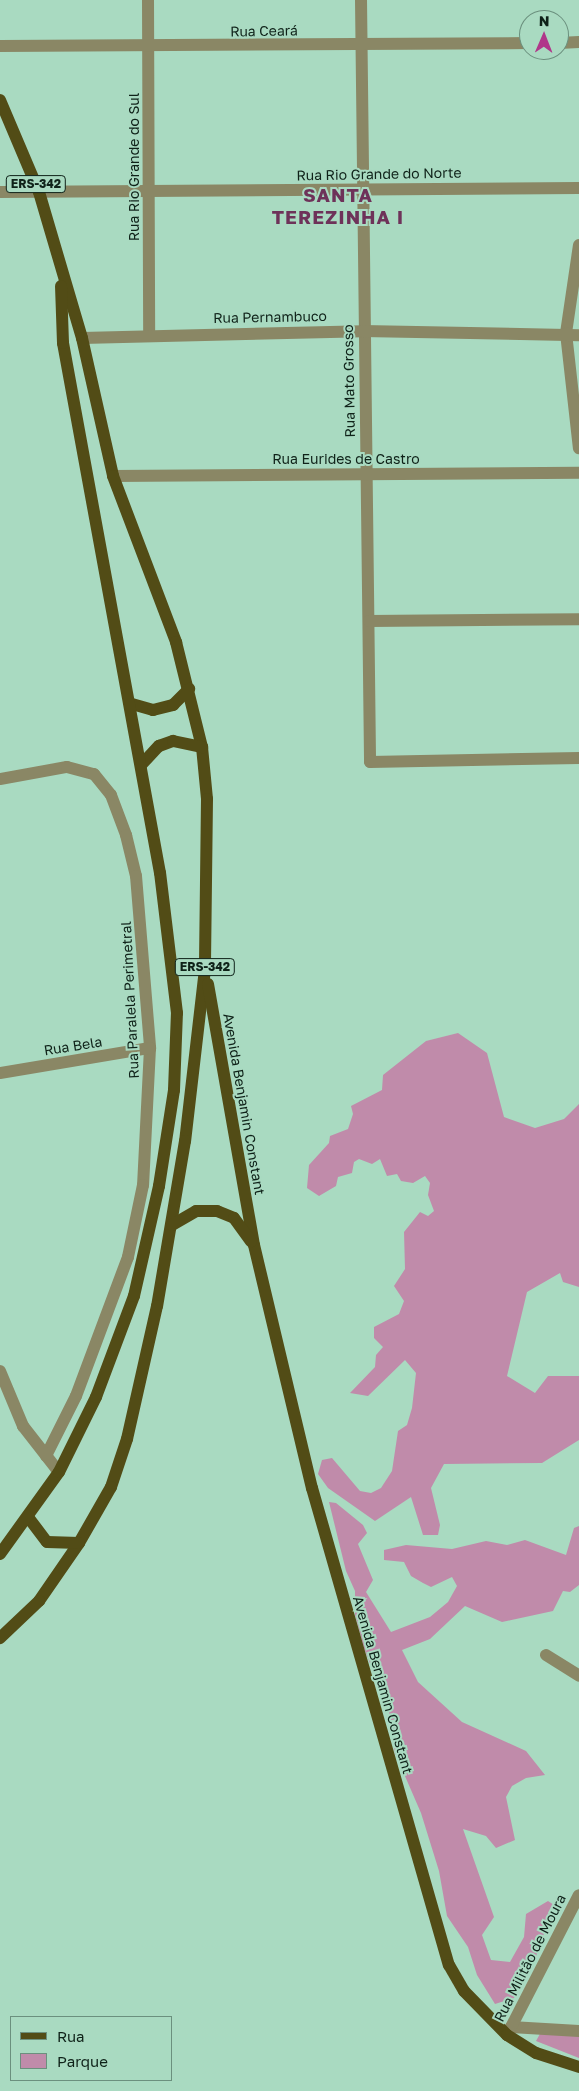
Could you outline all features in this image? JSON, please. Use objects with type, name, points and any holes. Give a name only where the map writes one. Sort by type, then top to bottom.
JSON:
[{"type":"main road","name":"ERS-342","points":[[0,100],[39,192],[82,338],[113,476],[176,642],[202,747],[208,799],[205,969],[172,1224],[128,1438],[111,1487],[79,1543],[39,1601],[0,1638]]},
{"type":"main road","name":"ERS-342","points":[[0,1554],[59,1472],[96,1397],[134,1296],[159,1186],[174,1090],[177,1012],[160,873],[132,704],[63,343],[61,271]]},
{"type":"main road","points":[[132,704],[153,710],[174,705],[189,689]]},
{"type":"main road","points":[[142,764],[159,746],[173,741],[202,747]]},
{"type":"main road","name":"Avenida Benjamin Constant","points":[[205,969],[254,1245],[312,1488],[421,1876],[449,1965],[464,1991],[536,2053],[579,2067]]},
{"type":"main road","name":"Avenida Benjamin Constant","points":[[172,1224],[196,1211],[217,1211],[234,1218],[254,1245]]},
{"type":"main road","points":[[28,1517],[47,1542],[79,1543]]},
{"type":"street","name":"Rua Rio Grande do Sul","points":[[148,0],[149,334]]},
{"type":"street","name":"Rua Mato Grosso","points":[[361,0],[362,331],[369,621],[370,762],[579,758]]},
{"type":"street","name":"Rua Ceará","points":[[0,46],[149,47],[519,43]]},
{"type":"street","name":"Rua Rio Grande do Norte","points":[[0,192],[150,192],[361,188],[579,188]]},
{"type":"street","points":[[579,246],[573,334],[579,448]]},
{"type":"street","name":"Rua Pernambuco","points":[[82,338],[149,334],[362,331],[573,334]]},
{"type":"street","name":"Rua Eurides de Castro","points":[[113,476],[579,473]]},
{"type":"street","points":[[369,621],[579,619]]},
{"type":"street","name":"Rua Paralela Perimetral","points":[[0,780],[67,767],[94,774],[111,795],[126,835],[136,876],[150,1048],[143,1185],[128,1257],[84,1378],[46,1456]]},
{"type":"street","name":"Rua Bela","points":[[0,1073],[150,1048]]},
{"type":"street","points":[[0,1371],[23,1426],[59,1472]]},
{"type":"street","points":[[546,1655],[579,1676]]},
{"type":"street","name":"Rua Militão de Moura","points":[[509,2031],[579,1895]]},
{"type":"street","points":[[509,2031],[579,2031]]},
{"type":"green space","points":[[458,1033],[487,1053],[504,1117],[535,1128],[564,1119],[579,1104],[579,1287],[563,1282],[560,1273],[527,1292],[507,1376],[535,1393],[548,1376],[579,1376],[579,1440],[542,1463],[444,1464],[431,1488],[440,1525],[438,1535],[423,1535],[411,1497],[375,1521],[328,1488],[318,1474],[322,1460],[332,1458],[360,1491],[371,1493],[381,1488],[392,1471],[398,1431],[407,1425],[412,1408],[416,1373],[405,1360],[368,1396],[350,1393],[375,1367],[376,1355],[383,1347],[374,1338],[374,1327],[399,1314],[404,1301],[394,1286],[405,1269],[404,1232],[420,1212],[428,1216],[434,1211],[428,1195],[430,1183],[425,1176],[413,1183],[401,1181],[397,1174],[387,1176],[380,1159],[372,1164],[359,1159],[354,1162],[352,1173],[338,1177],[336,1186],[319,1196],[307,1188],[309,1165],[329,1143],[330,1136],[348,1129],[353,1114],[351,1106],[382,1090],[383,1075],[426,1041]]},
{"type":"green space","points":[[329,1502],[336,1503],[363,1525],[367,1533],[358,1544],[373,1580],[366,1592],[391,1632],[430,1617],[448,1602],[457,1586],[452,1577],[431,1587],[411,1576],[404,1562],[384,1560],[384,1550],[406,1545],[452,1549],[486,1541],[507,1545],[525,1540],[566,1555],[574,1528],[579,1526],[579,1585],[570,1592],[563,1591],[553,1611],[502,1622],[465,1606],[430,1639],[402,1650],[418,1682],[462,1722],[526,1751],[545,1775],[526,1778],[512,1786],[506,1797],[515,1840],[496,1848],[486,1836],[463,1829],[494,1917],[482,1935],[491,1960],[510,1962],[524,1937],[526,1914],[548,1901],[560,1909],[547,1925],[534,1962],[514,1998],[495,2004],[477,1975],[468,1947],[447,1916],[439,1871],[421,1813],[395,1753],[389,1712],[364,1648],[355,1614],[355,1591],[346,1571]]},
{"type":"green space","points":[[541,2032],[579,2036],[579,2058],[536,2041]]},
{"type":"district","name":"SANTA TEREZINHA I","points":[[338,206]]}]
